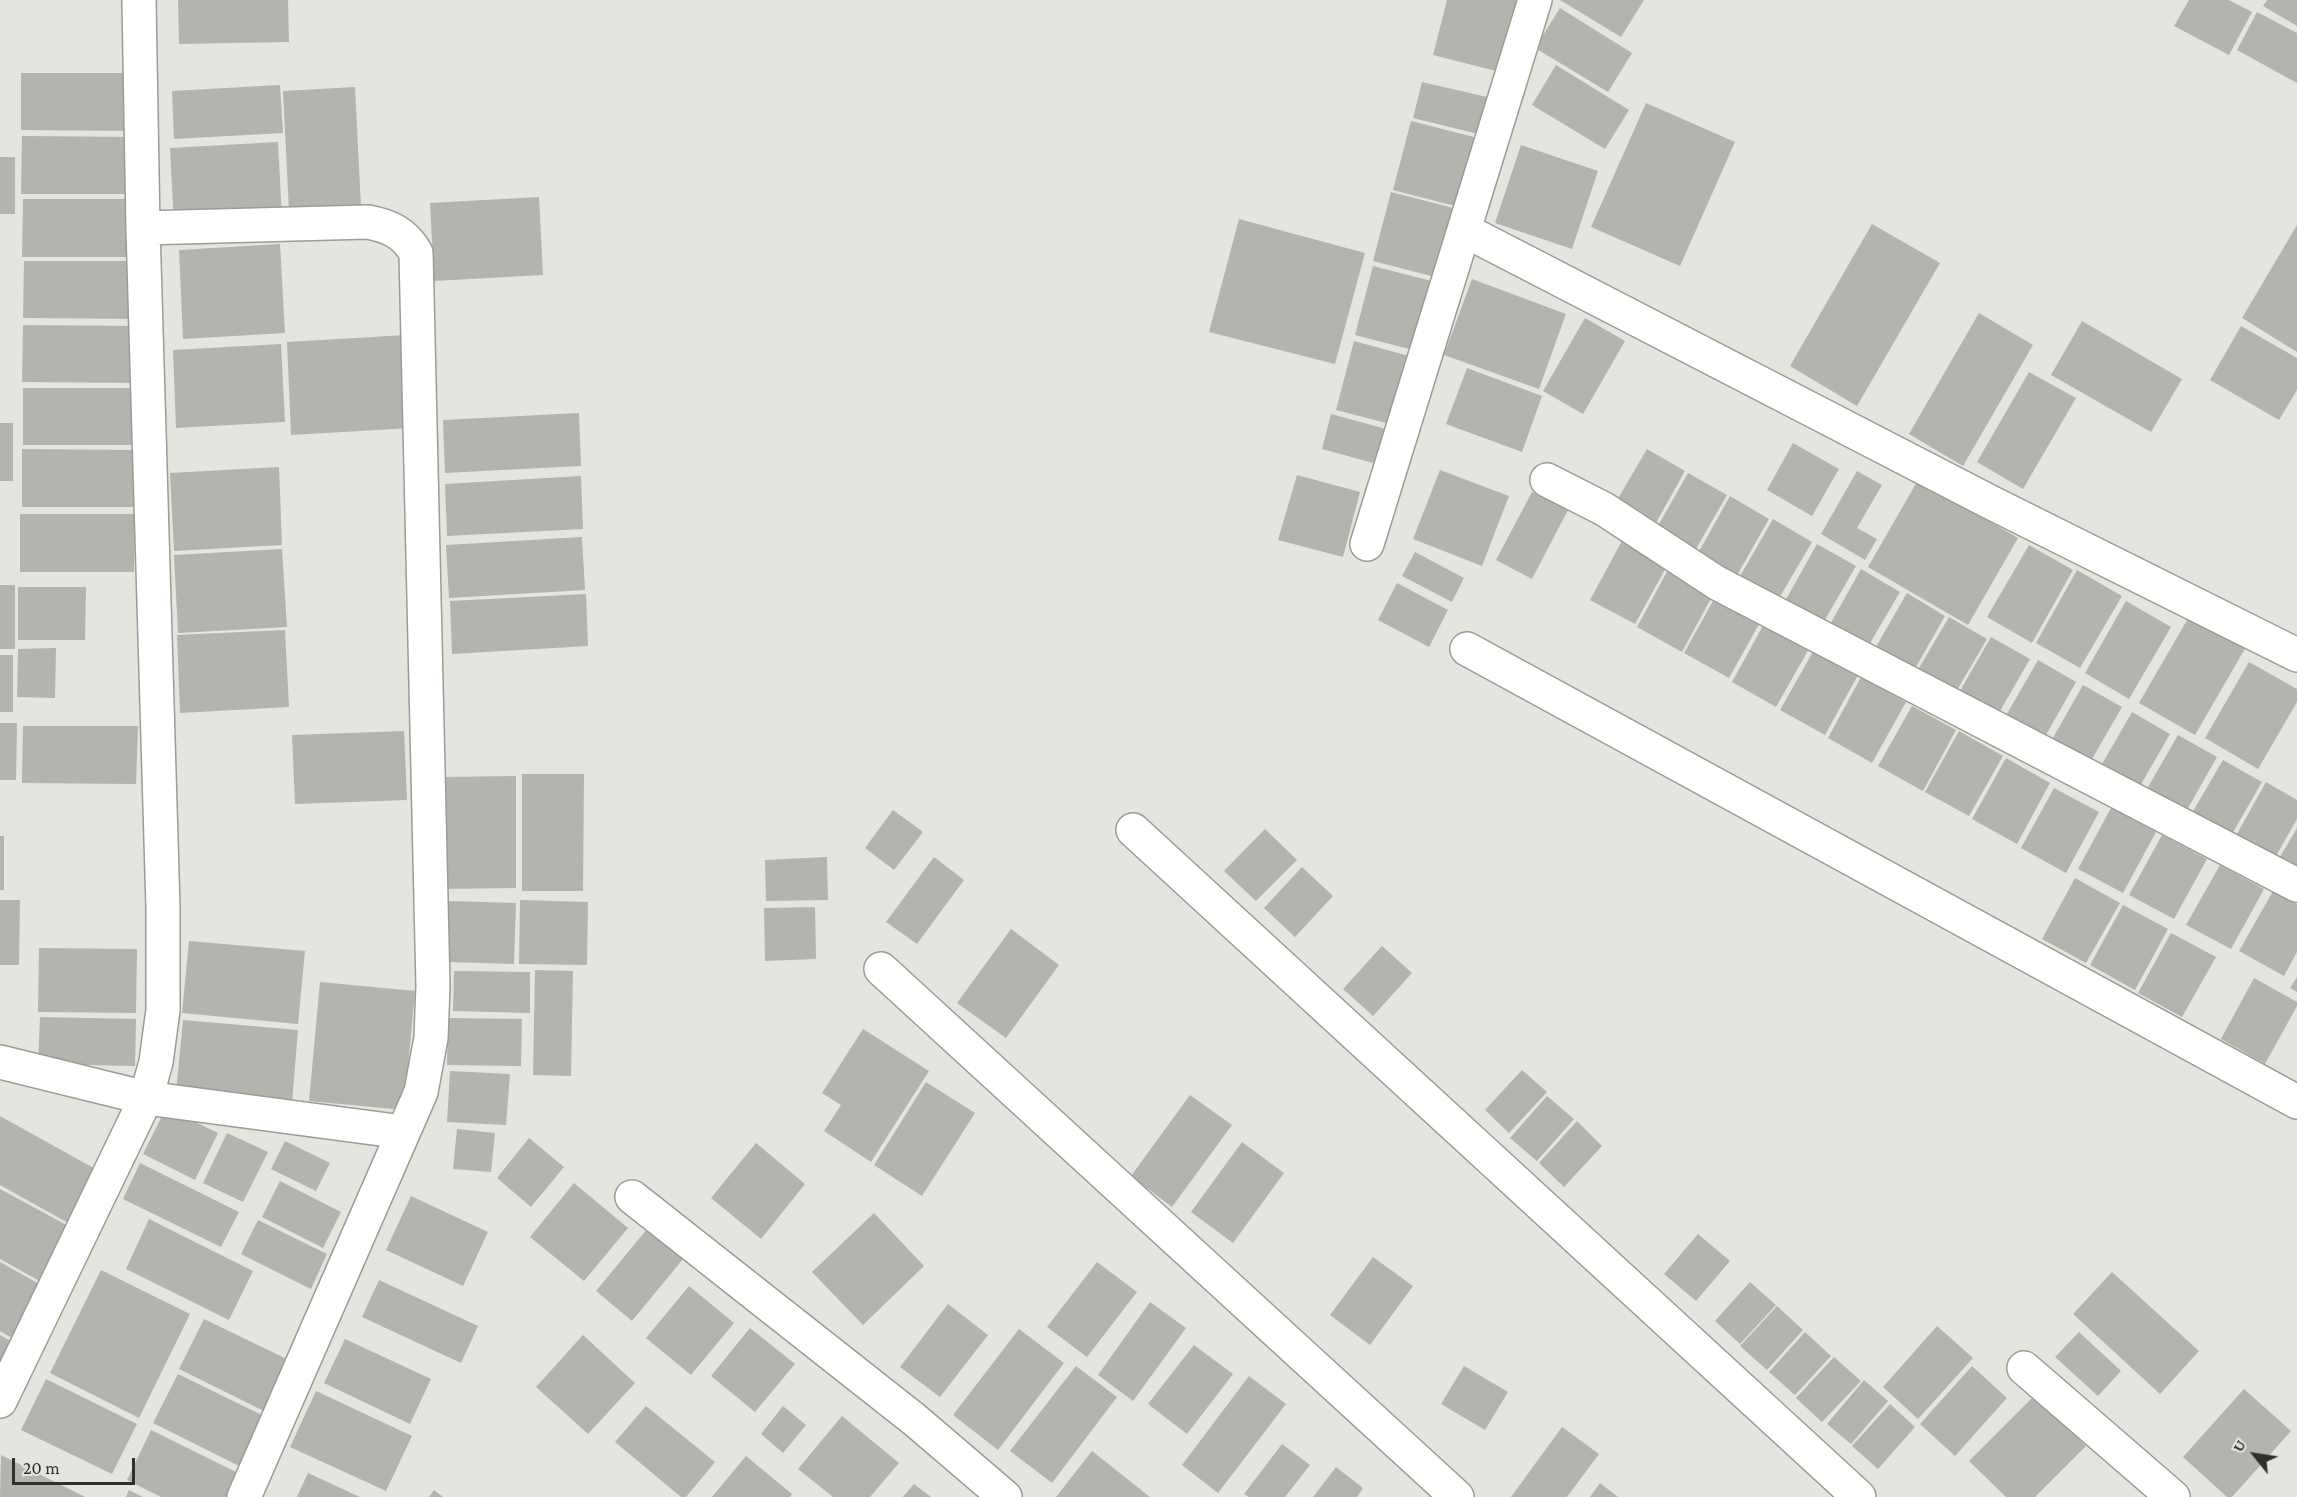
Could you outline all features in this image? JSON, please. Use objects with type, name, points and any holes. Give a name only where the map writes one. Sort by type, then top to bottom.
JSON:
[{"type":"street","points":[[0,1401],[146,1098],[156,1062],[163,1010],[164,908],[143,228],[139,0]]},
{"type":"street","points":[[1367,544],[1535,0]]},
{"type":"street","points":[[143,228],[368,222],[386,225],[401,234],[410,241],[416,253],[433,986],[431,1038],[421,1092],[244,1497]]},
{"type":"street","points":[[1464,230],[1982,498],[2297,655]]},
{"type":"street","points":[[1547,480],[1605,509],[1717,583],[2297,885]]},
{"type":"street","points":[[1467,649],[2297,1102]]},
{"type":"street","points":[[1133,830],[1859,1497]]},
{"type":"street","points":[[881,969],[1457,1497]]},
{"type":"street","points":[[0,1062],[146,1098],[403,1132]]},
{"type":"street","points":[[632,1197],[915,1420],[1005,1497]]},
{"type":"street","points":[[2024,1368],[2173,1497]]},
{"type":"building","points":[[178,0],[288,0],[289,42],[179,44]]},
{"type":"building","points":[[1447,0],[1519,0],[1500,72],[1433,55]]},
{"type":"building","points":[[1560,0],[1644,0],[1621,37]]},
{"type":"building","points":[[2189,0],[2229,0],[2252,12],[2229,55],[2174,26]]},
{"type":"building","points":[[2267,0],[2297,0],[2297,26],[2263,6]]},
{"type":"building","points":[[1560,8],[1632,53],[1608,92],[1535,48]]},
{"type":"building","points":[[2257,12],[2297,33],[2297,83],[2237,50]]},
{"type":"building","points":[[1556,65],[1629,110],[1605,149],[1532,105]]},
{"type":"building","points":[[21,73],[135,73],[135,131],[21,130]]},
{"type":"building","points":[[1422,82],[1487,97],[1478,134],[1413,118]]},
{"type":"building","points":[[280,85],[283,133],[174,139],[172,91]]},
{"type":"building","points":[[355,87],[361,207],[289,211],[283,91]]},
{"type":"building","points":[[1646,103],[1735,142],[1680,266],[1591,227]]},
{"type":"building","points":[[1411,121],[1478,138],[1459,207],[1393,190]]},
{"type":"building","points":[[22,136],[136,137],[136,194],[21,194]]},
{"type":"building","points":[[278,142],[282,219],[174,226],[170,148]]},
{"type":"building","points":[[1521,145],[1598,171],[1572,249],[1495,223]]},
{"type":"building","points":[[0,157],[15,157],[15,214],[0,214]]},
{"type":"building","points":[[1391,192],[1457,209],[1439,278],[1373,261]]},
{"type":"building","points":[[539,197],[543,275],[434,281],[430,203]]},
{"type":"building","points":[[23,199],[137,199],[136,257],[22,257]]},
{"type":"building","points":[[1239,219],[1365,253],[1335,364],[1209,332]]},
{"type":"building","points":[[1872,224],[1940,263],[1857,406],[1790,366]]},
{"type":"building","points":[[2297,225],[2297,352],[2242,318]]},
{"type":"building","points":[[280,244],[285,333],[183,339],[179,250]]},
{"type":"building","points":[[24,261],[138,261],[138,319],[23,318]]},
{"type":"building","points":[[1373,266],[1439,283],[1421,352],[1355,335]]},
{"type":"building","points":[[1472,279],[1566,314],[1539,389],[1444,355]]},
{"type":"building","points":[[1979,313],[2033,345],[1963,466],[1909,434]]},
{"type":"building","points":[[1585,318],[1625,341],[1583,414],[1543,391]]},
{"type":"building","points":[[2082,321],[2182,379],[2151,432],[2051,375]]},
{"type":"building","points":[[23,325],[137,326],[137,383],[22,382]]},
{"type":"building","points":[[2241,326],[2297,358],[2297,390],[2279,420],[2210,380]]},
{"type":"building","points":[[406,335],[411,428],[291,435],[287,342]]},
{"type":"building","points":[[1354,341],[1420,359],[1402,427],[1336,410]]},
{"type":"building","points":[[281,344],[285,422],[176,428],[173,350]]},
{"type":"building","points":[[1467,368],[1542,396],[1522,452],[1446,424]]},
{"type":"building","points":[[2029,372],[2076,398],[2023,489],[1977,462]]},
{"type":"building","points":[[23,388],[137,388],[137,445],[23,445]]},
{"type":"building","points":[[579,413],[581,466],[445,473],[443,420]]},
{"type":"building","points":[[1331,414],[1386,429],[1377,464],[1322,449]]},
{"type":"building","points":[[0,423],[13,423],[13,481],[0,481]]},
{"type":"building","points":[[1793,443],[1839,469],[1812,516],[1767,490]]},
{"type":"building","points":[[22,449],[136,450],[136,507],[22,507]]},
{"type":"building","points":[[1647,449],[1685,471],[1652,530],[1613,507]]},
{"type":"building","points":[[279,467],[282,545],[174,551],[170,473]]},
{"type":"building","points":[[1440,470],[1509,496],[1482,566],[1413,539]]},
{"type":"building","points":[[1857,471],[1882,485],[1857,528],[1877,539],[1865,560],[1821,534]]},
{"type":"building","points":[[1688,473],[1727,495],[1693,554],[1655,531]]},
{"type":"building","points":[[1297,475],[1360,492],[1343,557],[1278,540]]},
{"type":"building","points":[[581,476],[583,529],[447,536],[445,484]]},
{"type":"building","points":[[1918,480],[2018,538],[1968,625],[1868,567]]},
{"type":"building","points":[[1532,492],[1568,510],[1532,579],[1496,560]]},
{"type":"building","points":[[1730,496],[1769,519],[1736,577],[1697,555]]},
{"type":"building","points":[[20,514],[135,514],[134,572],[20,572]]},
{"type":"building","points":[[1773,519],[1812,542],[1778,600],[1739,578]]},
{"type":"building","points":[[582,537],[585,590],[449,598],[446,545]]},
{"type":"building","points":[[1623,539],[1668,564],[1635,624],[1590,600]]},
{"type":"building","points":[[1817,544],[1856,566],[1822,625],[1784,603]]},
{"type":"building","points":[[2029,545],[2073,570],[2032,643],[1987,617]]},
{"type":"building","points":[[282,549],[287,627],[178,633],[174,555]]},
{"type":"building","points":[[1415,552],[1464,578],[1452,602],[1402,576]]},
{"type":"building","points":[[1670,566],[1715,591],[1682,652],[1637,627]]},
{"type":"building","points":[[1861,569],[1900,592],[1866,650],[1828,628]]},
{"type":"building","points":[[2077,570],[2122,596],[2080,668],[2036,643]]},
{"type":"building","points":[[1397,583],[1448,610],[1429,647],[1378,620]]},
{"type":"building","points":[[0,585],[15,585],[15,649],[0,649]]},
{"type":"building","points":[[18,587],[86,587],[85,640],[18,640]]},
{"type":"building","points":[[1718,592],[1763,617],[1729,678],[1684,653]]},
{"type":"building","points":[[1907,593],[1945,616],[1912,674],[1873,652]]},
{"type":"building","points":[[586,594],[588,646],[452,654],[450,601]]},
{"type":"building","points":[[2126,601],[2171,627],[2129,699],[2085,673]]},
{"type":"building","points":[[2190,615],[2246,647],[2195,735],[2139,703]]},
{"type":"building","points":[[1949,617],[1987,639],[1953,697],[1915,675]]},
{"type":"building","points":[[1765,622],[1810,647],[1776,707],[1732,682]]},
{"type":"building","points":[[285,630],[289,707],[180,713],[177,635]]},
{"type":"building","points":[[1991,637],[2030,659],[1996,718],[1957,696]]},
{"type":"building","points":[[56,648],[55,698],[17,697],[18,649]]},
{"type":"building","points":[[1814,650],[1858,675],[1825,735],[1780,710]]},
{"type":"building","points":[[0,655],[13,655],[13,712],[0,712]]},
{"type":"building","points":[[2038,660],[2076,682],[2042,742],[2004,719]]},
{"type":"building","points":[[2249,662],[2297,689],[2297,702],[2258,769],[2205,738]]},
{"type":"building","points":[[1861,677],[1906,702],[1872,763],[1828,738]]},
{"type":"building","points":[[2083,685],[2122,707],[2088,766],[2050,743]]},
{"type":"building","points":[[1912,706],[1956,730],[1923,791],[1878,766]]},
{"type":"building","points":[[2132,712],[2170,734],[2136,793],[2098,771]]},
{"type":"building","points":[[0,723],[17,723],[16,780],[0,780]]},
{"type":"building","points":[[23,726],[138,726],[136,784],[22,783]]},
{"type":"building","points":[[404,731],[407,800],[295,804],[292,735]]},
{"type":"building","points":[[1959,731],[2003,756],[1969,816],[1925,792]]},
{"type":"building","points":[[2178,735],[2217,757],[2183,817],[2144,794]]},
{"type":"building","points":[[2006,758],[2050,783],[2017,844],[1972,819]]},
{"type":"building","points":[[2223,760],[2262,782],[2228,841],[2189,818]]},
{"type":"building","points":[[522,774],[584,774],[583,891],[522,891]]},
{"type":"building","points":[[516,776],[516,888],[443,889],[444,777]]},
{"type":"building","points":[[2266,782],[2297,800],[2297,819],[2272,863],[2233,841]]},
{"type":"building","points":[[2054,788],[2099,812],[2066,873],[2021,848]]},
{"type":"building","points":[[2111,808],[2156,832],[2123,893],[2078,869]]},
{"type":"building","points":[[893,810],[923,832],[894,870],[865,848]]},
{"type":"building","points":[[2297,828],[2297,874],[2277,862]]},
{"type":"building","points":[[1265,829],[1297,860],[1256,901],[1224,871]]},
{"type":"building","points":[[2162,835],[2207,859],[2174,919],[2129,895]]},
{"type":"building","points":[[0,836],[4,836],[4,890],[0,890]]},
{"type":"building","points":[[827,857],[828,900],[766,901],[765,860]]},
{"type":"building","points":[[934,857],[964,880],[917,944],[886,922]]},
{"type":"building","points":[[2220,865],[2264,889],[2231,949],[2186,925]]},
{"type":"building","points":[[1302,867],[1333,896],[1295,937],[1264,908]]},
{"type":"building","points":[[2075,878],[2120,903],[2086,963],[2042,939]]},
{"type":"building","points":[[2273,891],[2297,904],[2297,952],[2284,976],[2239,951]]},
{"type":"building","points":[[0,900],[20,900],[19,965],[0,965]]},
{"type":"building","points":[[520,900],[588,902],[587,965],[519,964]]},
{"type":"building","points":[[449,901],[516,903],[514,964],[448,962]]},
{"type":"building","points":[[2123,905],[2168,929],[2135,990],[2090,965]]},
{"type":"building","points":[[815,907],[816,959],[765,961],[764,908]]},
{"type":"building","points":[[1011,929],[1059,965],[1006,1038],[957,1003]]},
{"type":"building","points":[[2171,933],[2216,957],[2182,1017],[2138,993]]},
{"type":"building","points":[[189,941],[305,951],[298,1024],[182,1013]]},
{"type":"building","points":[[1382,946],[1412,973],[1373,1016],[1343,989]]},
{"type":"building","points":[[39,948],[137,949],[136,1013],[38,1012]]},
{"type":"building","points":[[535,970],[573,971],[571,1076],[533,1075]]},
{"type":"building","points":[[454,971],[530,972],[530,1013],[453,1011]]},
{"type":"building","points":[[2297,977],[2297,992],[2290,988]]},
{"type":"building","points":[[2254,978],[2297,1002],[2297,1006],[2265,1064],[2221,1039]]},
{"type":"building","points":[[320,982],[415,991],[404,1110],[309,1101]]},
{"type":"building","points":[[40,1017],[136,1019],[135,1066],[38,1064]]},
{"type":"building","points":[[448,1018],[522,1019],[521,1066],[447,1065]]},
{"type":"building","points":[[183,1020],[298,1030],[292,1103],[176,1092]]},
{"type":"building","points":[[863,1029],[929,1071],[871,1162],[824,1131],[841,1105],[822,1093]]},
{"type":"building","points":[[1522,1070],[1547,1092],[1509,1133],[1485,1110]]},
{"type":"building","points":[[450,1071],[510,1074],[506,1125],[447,1122]]},
{"type":"building","points":[[926,1082],[975,1113],[922,1196],[874,1165]]},
{"type":"building","points":[[1190,1095],[1232,1125],[1172,1207],[1131,1176]]},
{"type":"building","points":[[1547,1096],[1574,1119],[1537,1161],[1510,1138]]},
{"type":"building","points":[[166,1108],[218,1133],[195,1180],[143,1154]]},
{"type":"building","points":[[0,1116],[99,1171],[70,1224],[0,1185]]},
{"type":"building","points":[[1577,1121],[1602,1146],[1564,1187],[1539,1163]]},
{"type":"building","points":[[457,1129],[495,1133],[491,1172],[453,1169]]},
{"type":"building","points":[[227,1133],[268,1152],[243,1202],[203,1183]]},
{"type":"building","points":[[529,1138],[564,1167],[531,1207],[497,1178]]},
{"type":"building","points":[[285,1141],[330,1163],[316,1191],[271,1169]]},
{"type":"building","points":[[1242,1142],[1284,1173],[1233,1243],[1191,1212]]},
{"type":"building","points":[[756,1143],[805,1184],[761,1239],[711,1198]]},
{"type":"building","points":[[140,1163],[239,1212],[221,1247],[123,1199]]},
{"type":"building","points":[[280,1181],[341,1212],[323,1248],[262,1217]]},
{"type":"building","points":[[574,1183],[628,1228],[584,1281],[530,1237]]},
{"type":"building","points":[[0,1189],[72,1228],[43,1283],[0,1259]]},
{"type":"building","points":[[411,1196],[488,1232],[463,1286],[386,1250]]},
{"type":"building","points":[[874,1213],[924,1266],[863,1325],[812,1272]]},
{"type":"building","points":[[149,1219],[253,1271],[229,1320],[126,1269]]},
{"type":"building","points":[[258,1220],[327,1254],[311,1289],[241,1254]]},
{"type":"building","points":[[652,1223],[688,1253],[632,1321],[596,1291]]},
{"type":"building","points":[[1698,1234],[1730,1261],[1696,1301],[1664,1274]]},
{"type":"building","points":[[1373,1257],[1413,1286],[1370,1345],[1330,1315]]},
{"type":"building","points":[[0,1262],[41,1285],[12,1338],[0,1331]]},
{"type":"building","points":[[1097,1262],[1137,1292],[1087,1357],[1047,1327]]},
{"type":"building","points":[[101,1270],[190,1314],[139,1418],[50,1373]]},
{"type":"building","points":[[2112,1272],[2199,1351],[2160,1394],[2073,1314]]},
{"type":"building","points":[[379,1280],[478,1326],[461,1363],[362,1317]]},
{"type":"building","points":[[1750,1282],[1776,1305],[1740,1344],[1715,1321]]},
{"type":"building","points":[[689,1286],[734,1323],[691,1375],[646,1338]]},
{"type":"building","points":[[1150,1302],[1186,1328],[1133,1401],[1098,1375]]},
{"type":"building","points":[[948,1304],[988,1335],[940,1397],[900,1367]]},
{"type":"building","points":[[1777,1306],[1803,1330],[1767,1370],[1740,1346]]},
{"type":"building","points":[[204,1319],[295,1363],[270,1414],[179,1369]]},
{"type":"building","points":[[1937,1326],[1973,1358],[1918,1419],[1883,1387]]},
{"type":"building","points":[[750,1328],[795,1364],[755,1412],[711,1376]]},
{"type":"building","points":[[1019,1329],[1064,1363],[998,1450],[953,1415]]},
{"type":"building","points":[[1805,1332],[1831,1356],[1795,1395],[1769,1372]]},
{"type":"building","points":[[2079,1332],[2121,1371],[2098,1396],[2055,1357]]},
{"type":"building","points":[[0,1335],[11,1341],[0,1362]]},
{"type":"building","points":[[583,1335],[635,1383],[588,1434],[536,1387]]},
{"type":"building","points":[[345,1339],[431,1379],[410,1424],[324,1383]]},
{"type":"building","points":[[1194,1345],[1233,1374],[1187,1434],[1148,1404]]},
{"type":"building","points":[[1834,1357],[1861,1381],[1822,1422],[1796,1398]]},
{"type":"building","points":[[1076,1366],[1117,1397],[1052,1483],[1010,1451]]},
{"type":"building","points":[[1464,1366],[1508,1392],[1485,1430],[1441,1404]]},
{"type":"building","points":[[1972,1366],[2007,1398],[1955,1456],[1920,1424]]},
{"type":"building","points":[[178,1374],[268,1418],[243,1468],[153,1423]]},
{"type":"building","points":[[1249,1376],[1286,1404],[1218,1493],[1182,1465]]},
{"type":"building","points":[[46,1379],[137,1424],[112,1474],[21,1430]]},
{"type":"building","points":[[1864,1380],[1888,1401],[1851,1444],[1827,1424]]},
{"type":"building","points":[[2244,1389],[2291,1431],[2232,1497],[2227,1497],[2183,1457]]},
{"type":"building","points":[[316,1391],[412,1436],[386,1491],[290,1447]]},
{"type":"building","points":[[2034,1396],[2086,1446],[2035,1497],[2006,1497],[1969,1461]]},
{"type":"building","points":[[1890,1404],[1915,1427],[1878,1469],[1852,1446]]},
{"type":"building","points":[[646,1406],[715,1462],[686,1497],[681,1497],[615,1442]]},
{"type":"building","points":[[783,1406],[806,1425],[783,1453],[761,1434]]},
{"type":"building","points":[[842,1416],[899,1463],[870,1497],[833,1497],[798,1469]]},
{"type":"building","points":[[1562,1427],[1599,1454],[1567,1497],[1511,1497]]},
{"type":"building","points":[[151,1430],[242,1475],[231,1497],[161,1497],[127,1480]]},
{"type":"building","points":[[1282,1444],[1310,1465],[1285,1497],[1249,1497],[1244,1494]]},
{"type":"building","points":[[1092,1451],[1150,1497],[1056,1497]]},
{"type":"building","points":[[1,1455],[85,1497],[0,1497]]},
{"type":"building","points":[[746,1456],[792,1494],[790,1497],[712,1497]]},
{"type":"building","points":[[1336,1467],[1363,1488],[1357,1497],[1313,1497]]},
{"type":"building","points":[[308,1473],[360,1497],[297,1497]]},
{"type":"building","points":[[1600,1483],[1618,1497],[1590,1497]]},
{"type":"building","points":[[914,1484],[931,1497],[903,1497]]},
{"type":"building","points":[[129,1490],[143,1497],[126,1497]]},
{"type":"building","points":[[434,1490],[443,1497],[429,1497]]}]
